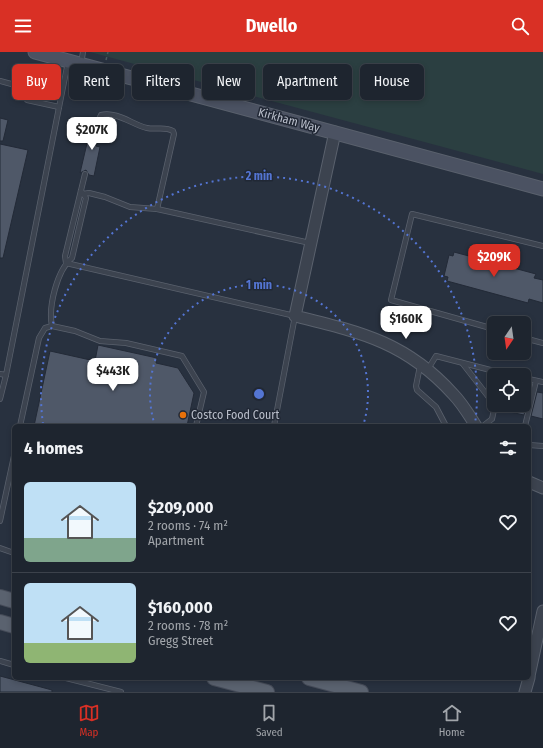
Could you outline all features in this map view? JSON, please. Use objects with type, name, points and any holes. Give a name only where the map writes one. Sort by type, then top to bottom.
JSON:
[{"type":"main road","name":"Kirkham Way","points":[[35,52],[77,59],[543,189]]},
{"type":"main road","points":[[0,597],[12,600]]},
{"type":"main road","points":[[0,622],[12,625]]},
{"type":"main road","points":[[222,680],[267,692]]},
{"type":"main road","points":[[316,680],[361,692]]},
{"type":"street","points":[[335,132],[295,316],[374,336],[398,349],[424,366],[454,395],[475,424]]},
{"type":"street","points":[[531,483],[543,488]]},
{"type":"street","points":[[531,670],[537,651],[543,612]]},
{"type":"street","points":[[525,692],[528,680]]},
{"type":"lane","points":[[0,399],[59,107],[77,59]]},
{"type":"lane","points":[[0,81],[26,88],[27,100],[59,107]]},
{"type":"lane","points":[[97,123],[101,115],[116,116],[148,128],[169,129],[173,131],[174,134],[157,209]]},
{"type":"lane","points":[[52,326],[51,314],[59,275],[66,263],[65,256],[82,193],[85,174]]},
{"type":"lane","points":[[82,193],[105,197],[130,207],[157,209],[312,243]]},
{"type":"lane","points":[[487,327],[392,300],[412,214],[543,246]]},
{"type":"lane","points":[[66,263],[295,316],[274,424]]},
{"type":"lane","points":[[20,424],[39,338],[45,328],[52,326],[75,331],[100,341],[126,343],[182,356],[204,392],[196,424]]},
{"type":"lane","points":[[531,340],[543,344]]},
{"type":"lane","points":[[445,424],[436,407],[417,390],[416,386],[424,366],[436,356],[487,370]]},
{"type":"lane","points":[[464,364],[487,395]]},
{"type":"lane","points":[[0,374],[6,375]]},
{"type":"lane","points":[[531,380],[543,382]]},
{"type":"lane","points":[[525,424],[536,381]]},
{"type":"lane","points":[[486,424],[492,419],[493,412]]},
{"type":"lane","points":[[531,445],[543,446]]},
{"type":"lane","points":[[0,521],[12,465]]},
{"type":"lane","points":[[0,548],[12,552]]},
{"type":"lane","points":[[0,661],[12,664]]},
{"type":"lane","points":[[74,680],[120,692]]},
{"type":"green space","points":[[90,52],[543,52],[543,174],[268,100],[352,100],[352,64],[263,64],[263,99],[255,96],[255,64],[202,64],[202,82],[194,80],[194,64],[135,64]]},
{"type":"building","points":[[0,118],[8,120],[3,141],[0,141]]},
{"type":"building","points":[[92,122],[96,126],[101,124],[96,146],[100,147],[94,176],[89,175],[86,170],[80,173]]},
{"type":"building","points":[[0,144],[28,150],[3,258],[0,258]]},
{"type":"building","points":[[454,252],[536,274],[534,278],[543,280],[543,303],[529,299],[528,303],[447,281],[448,277],[444,276],[449,255],[453,256]]},
{"type":"building","points":[[98,345],[157,358],[156,363],[178,368],[194,393],[187,424],[34,424],[50,351],[95,361]]},
{"type":"building","points":[[537,392],[543,393],[543,419],[531,416]]},
{"type":"building","points":[[510,412],[525,412],[524,415]]},
{"type":"building","points":[[0,676],[52,690],[52,692],[0,692]]},
{"type":"place","name":"Costco Food Court","points":[[183,415]]}]
